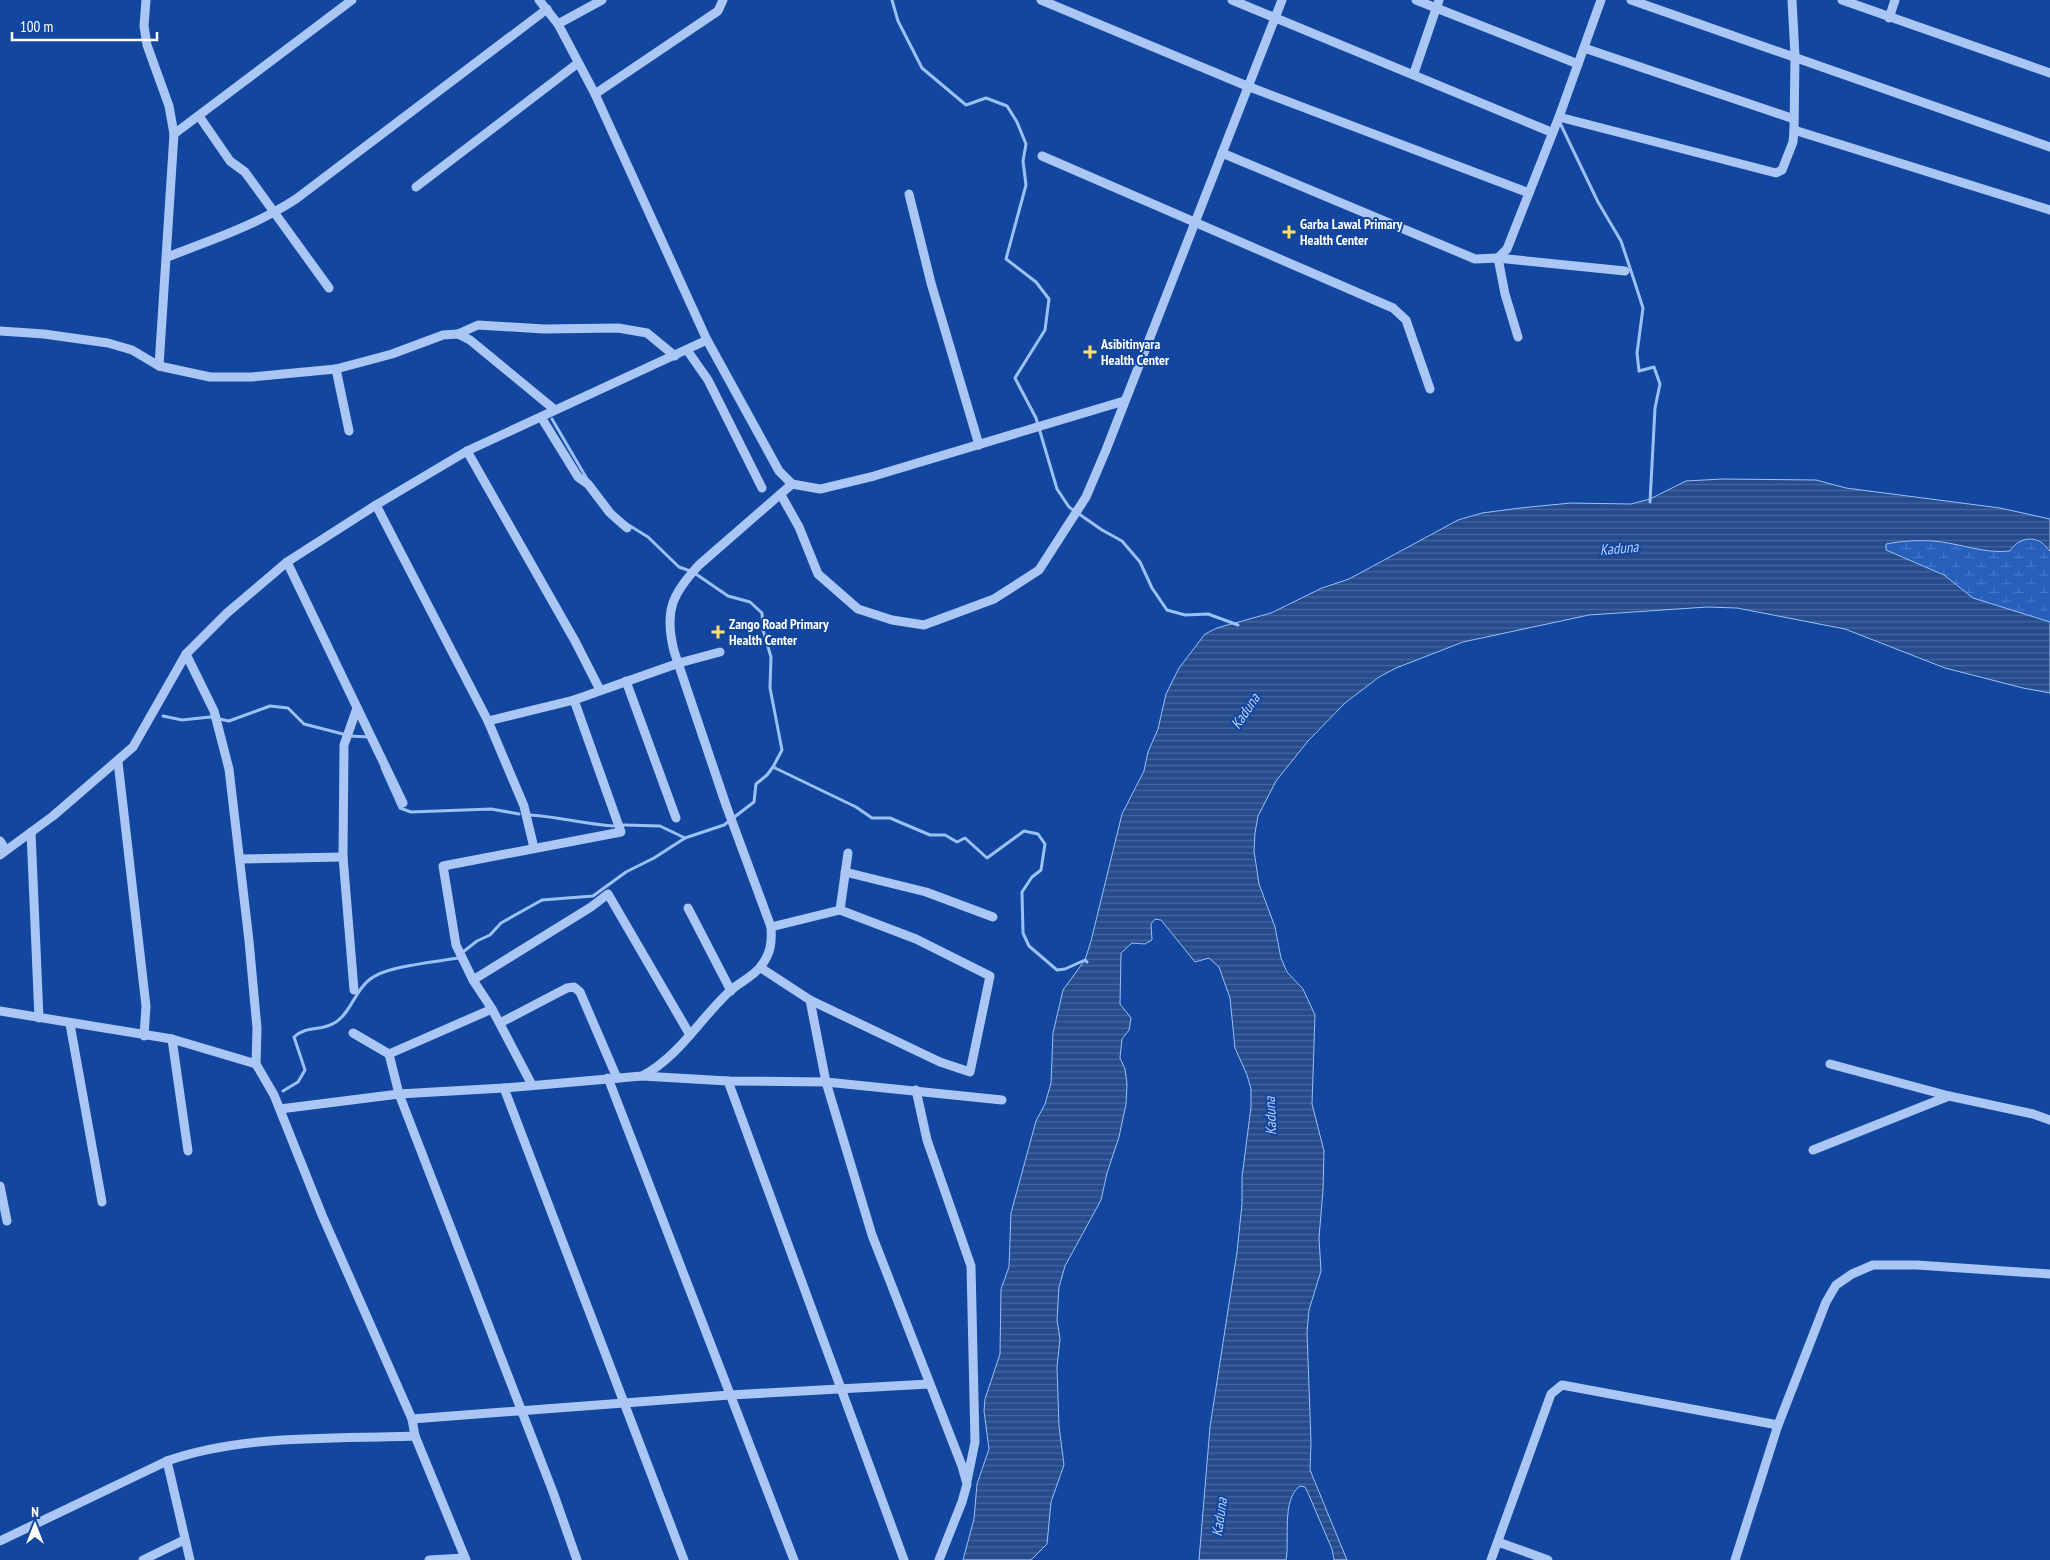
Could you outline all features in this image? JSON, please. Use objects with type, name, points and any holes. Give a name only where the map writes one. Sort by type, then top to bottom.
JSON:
[{"type":"street","points":[[174,134],[352,0]]},
{"type":"street","points":[[539,0],[558,24],[595,94],[706,340],[779,471],[792,484],[820,488],[874,476],[1124,401]]},
{"type":"street","points":[[558,24],[602,0]]},
{"type":"street","points":[[595,94],[718,10],[723,0]]},
{"type":"street","points":[[1041,0],[1247,86],[1529,193]]},
{"type":"street","points":[[1232,0],[1414,73],[1551,132]]},
{"type":"street","points":[[781,495],[799,527],[818,574],[858,609],[892,620],[924,625],[994,599],[1039,570],[1086,497],[1124,401],[1148,347],[1247,86],[1282,0]]},
{"type":"street","points":[[1416,0],[1438,4],[1578,64]]},
{"type":"street","points":[[1498,258],[1507,249],[1551,132],[1559,117],[1601,0]]},
{"type":"street","points":[[1631,0],[1795,56],[2050,148]]},
{"type":"street","points":[[1559,117],[1776,173],[1782,170],[1793,142],[1794,130],[1795,56],[1792,0]]},
{"type":"street","points":[[1842,0],[1889,18],[2050,72]]},
{"type":"street","points":[[1889,18],[1895,0]]},
{"type":"street","points":[[148,1],[144,26],[147,45],[169,106],[174,134],[159,366]]},
{"type":"street","points":[[1414,73],[1438,4]]},
{"type":"street","points":[[167,256],[239,230],[275,213],[296,200],[547,9]]},
{"type":"street","points":[[1584,48],[1794,119]]},
{"type":"street","points":[[416,187],[578,63]]},
{"type":"street","points":[[199,116],[230,161],[245,172],[329,288]]},
{"type":"street","points":[[1794,130],[2050,210]]},
{"type":"street","points":[[1222,153],[1475,259],[1498,258],[1625,271]]},
{"type":"street","points":[[1042,156],[1393,308],[1406,320],[1430,389]]},
{"type":"street","points":[[909,194],[931,283],[980,445]]},
{"type":"street","points":[[1498,258],[1505,294],[1518,337]]},
{"type":"street","points":[[0,332],[44,334],[108,343],[132,350],[159,366],[210,377],[252,377],[336,369],[392,354],[443,335],[458,334],[478,325],[544,328],[618,328],[648,333],[675,356]]},
{"type":"street","points":[[458,334],[470,340],[556,410]]},
{"type":"street","points":[[0,841],[3,853],[118,762],[133,747],[186,654],[227,614],[287,562],[376,505],[467,451],[706,340]]},
{"type":"street","points":[[687,350],[708,380],[762,488]]},
{"type":"street","points":[[336,369],[349,431]]},
{"type":"street","points":[[541,416],[578,477],[588,484],[610,513],[627,528]]},
{"type":"street","points":[[467,451],[575,641],[600,690]]},
{"type":"street","points":[[642,1076],[668,1058],[731,991],[760,968],[772,946],[771,927],[726,805],[670,634],[670,610],[689,576],[699,565],[792,484]]},
{"type":"street","points":[[376,505],[488,721],[524,806],[534,848]]},
{"type":"street","points":[[287,562],[403,803]]},
{"type":"street","points":[[488,721],[574,700],[679,663],[720,652]]},
{"type":"street","points":[[186,654],[214,711],[228,769],[240,859],[257,1028],[256,1064],[280,1109],[322,1215],[412,1419],[415,1436],[466,1559],[429,1560]]},
{"type":"street","points":[[626,681],[676,818]]},
{"type":"street","points":[[532,1085],[500,1023],[473,980],[456,945],[443,866],[621,832],[574,700]]},
{"type":"street","points":[[354,990],[342,857],[344,744],[357,708]]},
{"type":"street","points":[[118,762],[146,1006],[144,1036]]},
{"type":"street","points":[[31,832],[39,1018]]},
{"type":"street","points":[[840,910],[848,853]]},
{"type":"street","points":[[240,859],[342,857]]},
{"type":"street","points":[[845,872],[926,892],[993,917]]},
{"type":"street","points":[[473,980],[591,907],[608,894],[690,1034]]},
{"type":"street","points":[[688,908],[731,991]]},
{"type":"street","points":[[760,968],[810,1000],[940,1062],[970,1072],[990,976],[916,939],[840,910],[771,927]]},
{"type":"street","points":[[500,1023],[567,988],[574,987],[580,992],[730,1395],[794,1560]]},
{"type":"street","points":[[810,1000],[826,1082],[872,1235],[967,1484]]},
{"type":"street","points":[[389,1054],[492,1009]]},
{"type":"street","points":[[0,1011],[70,1024],[172,1039],[256,1064]]},
{"type":"street","points":[[70,1024],[102,1202]]},
{"type":"street","points":[[354,1033],[389,1054],[399,1094],[522,1411],[577,1560]]},
{"type":"street","points":[[172,1039],[188,1151]]},
{"type":"street","points":[[1830,1064],[1949,1096],[2034,1114],[2050,1120]]},
{"type":"street","points":[[280,1109],[399,1094],[504,1088],[642,1076],[728,1081],[826,1082],[1002,1100]]},
{"type":"street","points":[[728,1081],[904,1560]]},
{"type":"street","points":[[504,1088],[684,1560]]},
{"type":"street","points":[[916,1090],[927,1140],[971,1266],[975,1442],[962,1502],[939,1560]]},
{"type":"street","points":[[1813,1150],[1949,1096]]},
{"type":"street","points":[[0,1186],[7,1221]]},
{"type":"street","points":[[1735,1560],[1778,1425],[1826,1302],[1836,1285],[1852,1274],[1873,1265],[1917,1265],[2050,1274]]},
{"type":"street","points":[[412,1419],[730,1395],[930,1384]]},
{"type":"street","points":[[1491,1560],[1551,1394],[1557,1387],[1562,1385],[1778,1425]]},
{"type":"street","points":[[0,1541],[167,1461],[194,1452],[232,1444],[415,1436]]},
{"type":"street","points":[[167,1461],[190,1560]]},
{"type":"street","points":[[143,1560],[184,1540]]},
{"type":"street","points":[[1498,1542],[1548,1560]]},
{"type":"green space","points":[[2022,539],[2038,542],[2050,551],[2050,622],[1973,598],[1944,575],[1886,550],[1886,544],[1904,541],[1933,541],[2000,552],[2010,551]]},
{"type":"water","name":"Kaduna","points":[[1722,479],[1816,480],[1846,488],[2000,508],[2050,519],[2050,551],[2042,543],[2033,539],[2024,540],[2016,544],[2010,551],[2000,552],[1933,541],[1904,541],[1886,544],[1886,550],[1944,575],[1973,598],[2050,622],[2050,693],[1945,668],[1845,629],[1737,608],[1707,607],[1589,615],[1463,642],[1396,668],[1379,677],[1345,703],[1308,741],[1276,781],[1258,816],[1254,851],[1259,884],[1275,927],[1281,958],[1287,972],[1303,989],[1315,1015],[1312,1104],[1324,1151],[1319,1238],[1321,1271],[1309,1310],[1307,1332],[1311,1442],[1310,1470],[1347,1560],[1334,1560],[1332,1549],[1308,1493],[1305,1487],[1300,1486],[1294,1492],[1288,1510],[1286,1560],[1199,1560],[1210,1427],[1237,1252],[1242,1204],[1242,1177],[1251,1107],[1251,1089],[1235,1048],[1230,998],[1219,967],[1209,958],[1195,962],[1161,920],[1155,919],[1151,924],[1152,940],[1145,944],[1132,943],[1121,953],[1120,1004],[1131,1018],[1129,1030],[1122,1039],[1120,1058],[1125,1069],[1127,1084],[1126,1104],[1119,1137],[1107,1173],[1101,1200],[1065,1266],[1059,1287],[1057,1320],[1060,1339],[1057,1367],[1059,1426],[1064,1465],[1051,1502],[1047,1544],[1031,1560],[963,1560],[974,1519],[977,1484],[989,1449],[984,1411],[985,1399],[1000,1354],[1001,1289],[1009,1267],[1011,1213],[1036,1121],[1045,1104],[1051,1083],[1053,1033],[1063,990],[1085,960],[1122,814],[1144,771],[1148,752],[1158,729],[1166,694],[1179,668],[1205,634],[1217,628],[1271,613],[1322,588],[1349,579],[1458,520],[1482,513],[1571,503],[1631,504],[1650,499],[1686,481]]},
{"type":"waterway","points":[[892,0],[898,21],[922,68],[966,105],[986,98],[1007,106],[1017,122],[1026,144],[1023,161],[1026,185],[1006,259],[1036,282],[1049,299],[1045,330],[1015,378],[1036,418],[1057,489],[1069,507],[1102,530],[1122,541],[1140,562],[1152,588],[1167,610],[1185,615],[1208,614],[1238,625]]},
{"type":"waterway","points":[[1560,123],[1598,202],[1621,241],[1643,308],[1637,353],[1639,371],[1654,367],[1660,384],[1655,408],[1650,502]]},
{"type":"waterway","points":[[552,419],[587,479]]},
{"type":"waterway","points":[[627,524],[648,537],[679,567],[693,572],[728,596],[750,602],[762,613],[763,630],[771,657],[770,688],[782,750],[773,767]]},
{"type":"waterway","points":[[163,716],[182,720],[210,717],[229,721],[270,706],[288,708],[304,724],[343,734]]},
{"type":"waterway","points":[[350,736],[369,737]]},
{"type":"waterway","points":[[463,952],[477,941],[490,935],[501,923],[542,900],[593,896],[626,872],[654,858],[685,838],[724,825],[754,802],[756,784],[773,767],[856,807],[872,818],[890,818],[930,835],[945,835],[957,842],[965,838],[987,858],[1024,831],[1038,834],[1045,844],[1041,870],[1032,877],[1022,892],[1023,933],[1029,946],[1057,970],[1065,969],[1085,960],[1087,962]]},
{"type":"waterway","points":[[382,768],[400,808],[411,812],[491,809],[519,814]]},
{"type":"waterway","points":[[531,815],[613,826]]},
{"type":"waterway","points":[[624,825],[660,826],[685,838]]},
{"type":"waterway","points":[[283,1091],[298,1082],[305,1070],[294,1037],[299,1033],[325,1027],[336,1022],[346,1013],[364,985],[377,975],[398,968],[458,958]]},
{"type":"place","name":"Garba Lawal Primary Health Center","points":[[1289,232]]},
{"type":"place","name":"Asibitinyara Health Center","points":[[1090,352]]},
{"type":"place","name":"Zango Road Primary Health Center","points":[[718,632]]}]
